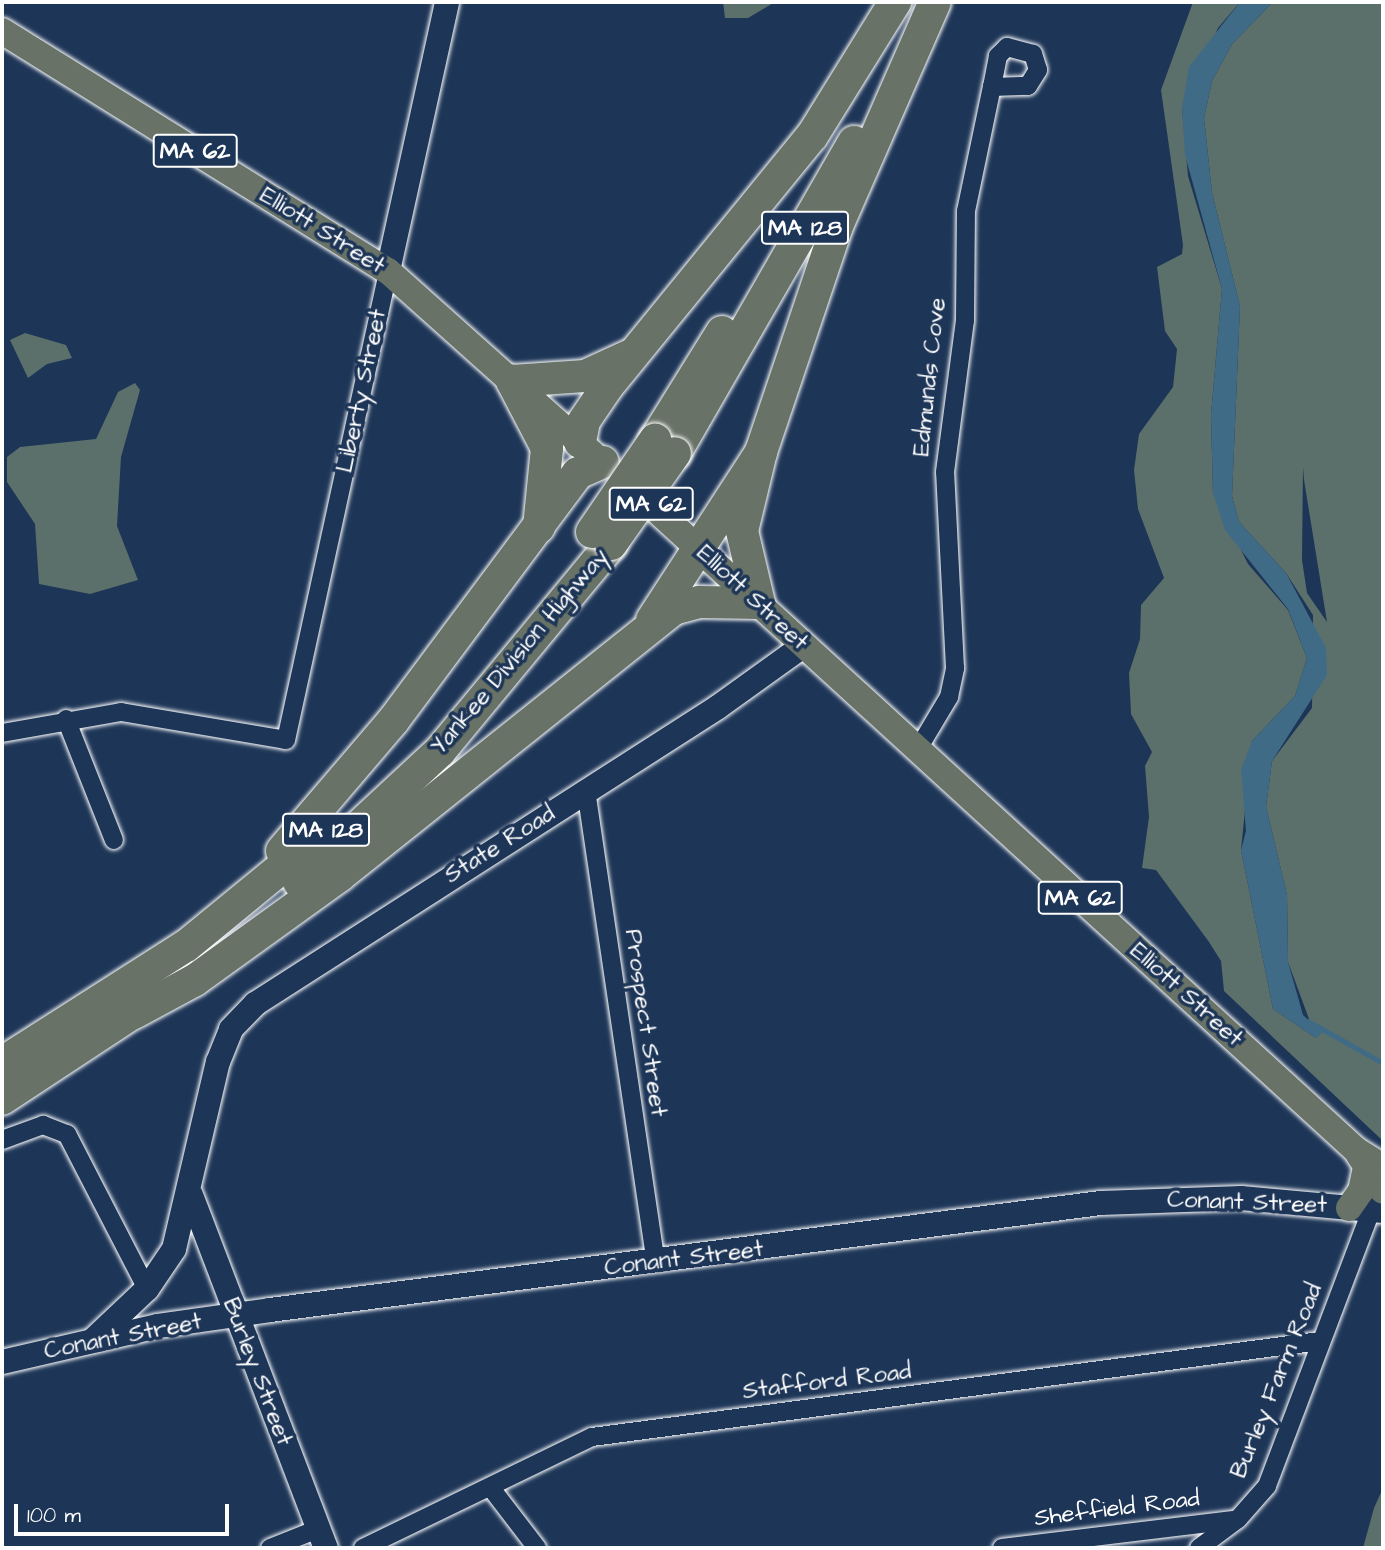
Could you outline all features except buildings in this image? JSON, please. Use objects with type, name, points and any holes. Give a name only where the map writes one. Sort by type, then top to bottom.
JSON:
[{"type":"highway","points":[[95,1007],[282,852],[393,721],[539,532],[592,452],[584,421],[632,355],[812,136],[895,2]]},
{"type":"highway","name":"Yankee Division Highway","points":[[665,447],[908,2]]},
{"type":"highway","points":[[134,1013],[195,980],[339,876],[648,627],[694,603],[759,603],[742,531],[761,452],[837,226],[933,2]]},
{"type":"highway","name":"Yankee Division Highway","points":[[2,1099],[134,1013],[252,922],[384,806],[505,678],[665,447],[933,2]]},
{"type":"highway","points":[[539,532],[547,448],[512,381],[584,376],[632,355]]},
{"type":"highway","points":[[648,627],[761,452]]},
{"type":"highway","name":"Yankee Division Highway","points":[[2,1063],[95,1007],[238,906],[386,775],[602,538]]},
{"type":"main road","name":"Liberty Street","points":[[388,271],[447,2]]},
{"type":"main road","name":"Elliott Street","points":[[2,31],[388,271],[698,547],[1368,1161],[1374,1207]]},
{"type":"main road","name":"State Road","points":[[191,1195],[218,1062],[231,1029],[269,991],[586,790],[803,646]]},
{"type":"main road","points":[[1368,1161],[1361,1191],[1374,1207]]},
{"type":"main road","points":[[93,1340],[147,1289],[174,1249],[191,1195]]},
{"type":"main road","name":"Burley Street","points":[[191,1195],[322,1539]]},
{"type":"main road","name":"Conant Street","points":[[2,1362],[93,1340],[235,1316],[1135,1200],[1241,1198],[1374,1207]]},
{"type":"street","name":"Edmunds Cove","points":[[918,749],[949,697],[955,668],[946,427],[965,321],[966,211],[992,87]]},
{"type":"street","name":"Liberty Street","points":[[66,719],[150,713],[286,740],[388,271]]},
{"type":"street","points":[[2,733],[66,719],[114,840]]},
{"type":"street","name":"Prospect Street","points":[[586,790],[656,1263]]},
{"type":"street","points":[[2,1140],[43,1125],[66,1134],[147,1289]]},
{"type":"street","name":"Burley Farm Road","points":[[1199,1548],[1238,1519],[1267,1486],[1374,1207]]},
{"type":"street","name":"Stafford Road","points":[[363,1548],[592,1437],[1321,1341]]},
{"type":"street","points":[[491,1488],[537,1548]]},
{"type":"street","name":"Sheffield Road","points":[[1002,1548],[1238,1519]]},
{"type":"street","points":[[270,1548],[322,1539]]},
{"type":"green space","points":[[723,2],[775,2],[748,18],[725,18]]},
{"type":"green space","points":[[1193,2],[1240,2],[1218,28],[1182,108],[1188,176],[1222,289],[1211,415],[1213,493],[1248,564],[1288,610],[1307,658],[1295,696],[1252,741],[1241,850],[1273,1009],[1316,1038],[1288,962],[1287,895],[1266,807],[1272,761],[1312,708],[1313,615],[1286,573],[1239,522],[1232,496],[1240,306],[1212,193],[1204,118],[1212,81],[1232,44],[1273,2],[1383,2],[1383,1141],[1224,991],[1221,961],[1209,942],[1156,870],[1142,868],[1149,817],[1145,766],[1152,752],[1131,714],[1129,673],[1140,639],[1141,605],[1164,578],[1138,509],[1134,470],[1139,434],[1173,387],[1177,349],[1165,331],[1157,267],[1182,254],[1183,245],[1161,90]],"holes":[[[1303,467],[1327,622],[1307,593],[1302,560]]]},
{"type":"green space","points":[[25,333],[66,345],[72,358],[47,364],[28,378],[10,340]]},
{"type":"green space","points":[[135,383],[140,390],[121,457],[117,526],[138,580],[90,594],[39,584],[35,524],[7,482],[7,457],[20,447],[96,439],[118,392]]},
{"type":"green space","points":[[1383,1488],[1383,1548],[1363,1548],[1374,1508]]},
{"type":"water","points":[[1240,2],[1273,2],[1232,44],[1212,81],[1204,118],[1212,193],[1240,306],[1232,496],[1239,522],[1286,573],[1326,648],[1327,675],[1272,761],[1266,807],[1287,895],[1288,962],[1303,1015],[1322,1033],[1316,1038],[1273,1009],[1241,850],[1246,831],[1241,770],[1252,741],[1295,696],[1307,658],[1288,609],[1225,530],[1213,493],[1211,415],[1222,289],[1185,155],[1182,108],[1189,67]]},
{"type":"waterway","points":[[1308,1021],[1383,1063]]}]
